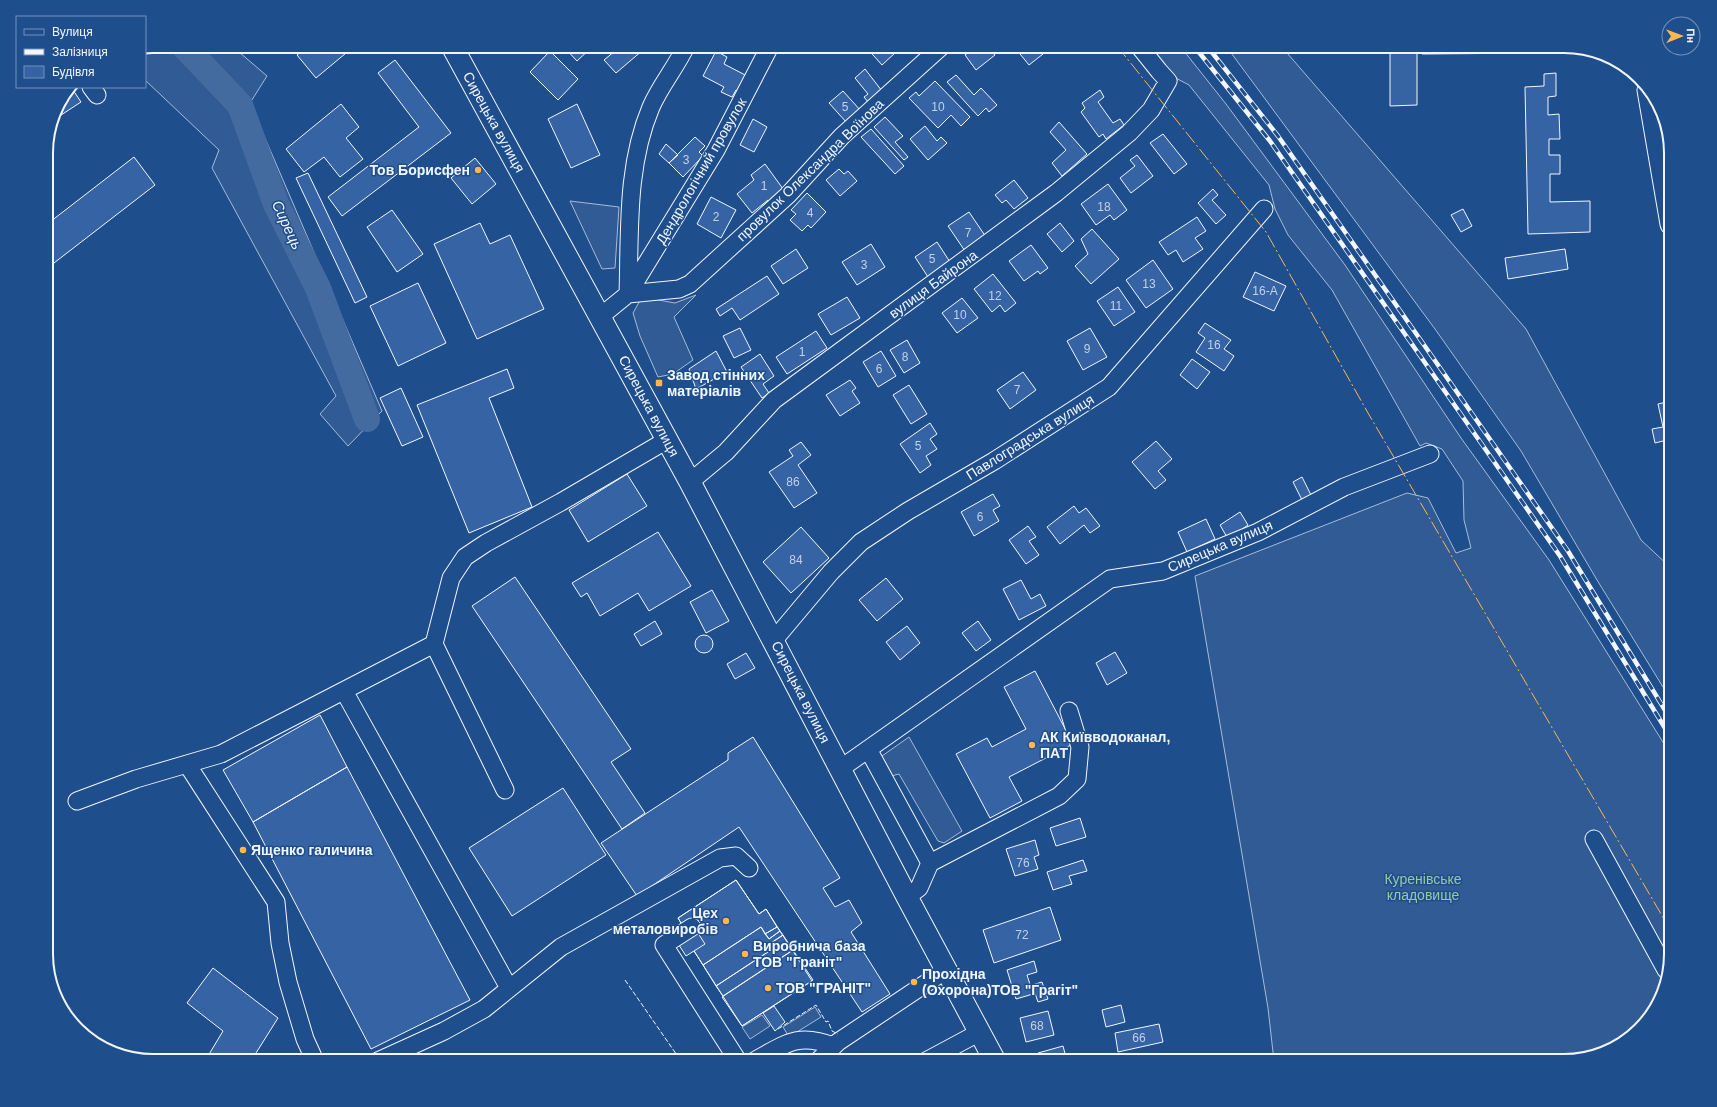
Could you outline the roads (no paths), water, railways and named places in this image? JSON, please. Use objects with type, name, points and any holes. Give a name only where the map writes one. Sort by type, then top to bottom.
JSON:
[{"type":"main road","name":"Сирецька вулиця","points":[[456,53],[601,316],[690,482],[774,640],[907,897],[991,1054]]},
{"type":"main road","points":[[1653,108],[1664,179]]},
{"type":"street","points":[[601,316],[628,294],[632,174],[639,139],[651,106],[682,53]]},
{"type":"street","name":"Дендрологічний провулок","points":[[628,294],[716,150],[766,53]]},
{"type":"street","name":"провулок Олександра Воїнова","points":[[628,294],[679,289],[690,284],[788,195],[842,136],[934,53]]},
{"type":"street","name":"вулиця Байрона","points":[[690,482],[726,452],[774,400],[1056,193],[1129,133],[1151,110],[1168,80],[1144,53]]},
{"type":"street","name":"Павлоградська вулиця","points":[[774,640],[830,572],[861,542],[908,511],[994,461],[1109,387],[1264,209]]},
{"type":"street","points":[[505,790],[434,644],[451,578],[465,557],[486,543],[561,502],[667,440]]},
{"type":"street","name":"Сирецька вулиця","points":[[840,769],[1110,579],[1163,571],[1258,532],[1344,487],[1430,454]]},
{"type":"street","points":[[77,801],[136,779],[221,754],[434,644]]},
{"type":"street","points":[[344,691],[509,988]]},
{"type":"street","points":[[907,897],[919,888],[930,863],[1059,796],[1077,779],[1080,747],[1069,711]]},
{"type":"street","points":[[868,749],[930,863]]},
{"type":"street","points":[[187,764],[276,902],[280,943],[288,982],[305,1039],[312,1054]]},
{"type":"street","points":[[1594,839],[1663,965]]},
{"type":"street","points":[[393,1054],[444,1031],[484,1009],[561,947],[720,858],[736,856],[749,868]]},
{"type":"street","points":[[692,928],[664,946],[733,1054]]},
{"type":"street","points":[[825,1054],[833,1046],[946,970]]},
{"type":"street","points":[[939,1054],[980,1032]]},
{"type":"street","points":[[767,1054],[791,1041],[805,1039],[821,1041],[833,1046]]},
{"type":"waterway","name":"Сирець","points":[[191,53],[240,105],[276,204],[318,288],[367,419]]},
{"type":"railway","points":[[1200,53],[1270,141],[1560,556],[1664,727]]},
{"type":"railway","points":[[1213,53],[1278,136],[1568,551],[1664,709]]},
{"type":"place","name":"Тов Борисфен","points":[[478,170]]},
{"type":"place","name":"Завод стінних матеріалів","points":[[659,383]]},
{"type":"place","name":"АК Київводоканал, ПАТ","points":[[1032,745]]},
{"type":"place","name":"Ященко галичина","points":[[243,850]]},
{"type":"place","name":"Цех металовиробів","points":[[726,921]]},
{"type":"place","name":"Виробнича база ТОВ \"Граніт\"","points":[[745,954]]},
{"type":"place","name":"Прохідна (Охорона)ТОВ \"Грагіт\"","points":[[914,982]]},
{"type":"place","name":"ТОВ \"ГРАНІТ\"","points":[[768,988]]},
{"type":"park label","name":"Куренівське кладовище","points":[[1423,888]]}]
